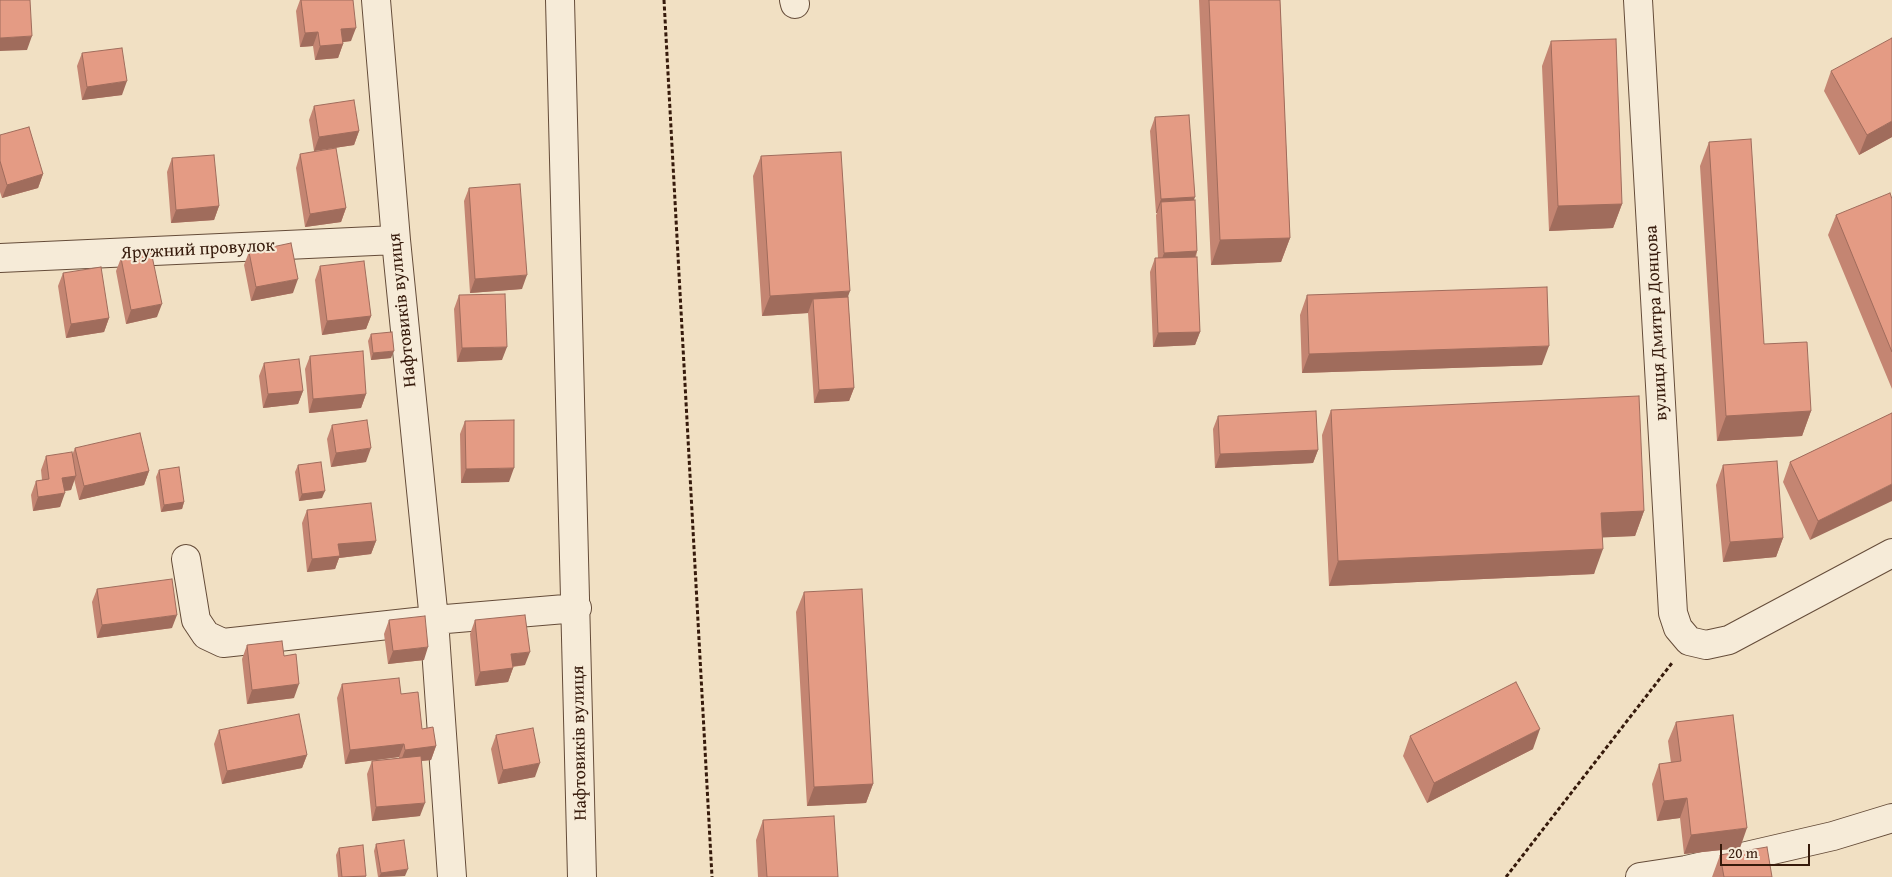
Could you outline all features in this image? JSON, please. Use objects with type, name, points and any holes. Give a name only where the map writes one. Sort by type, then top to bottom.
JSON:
[{"type":"street","name":"Нафтовиків вулиця","points":[[376,0],[396,240],[434,620],[452,877]]},
{"type":"street","name":"Нафтовиків вулиця","points":[[560,0],[577,608],[582,877]]},
{"type":"street","name":"вулиця Дмитра Донцова","points":[[1638,0],[1674,613],[1678,628],[1689,641]]},
{"type":"street","name":"Яружний провулок","points":[[0,258],[396,240]]},
{"type":"street","points":[[1689,641],[1706,645],[1729,640],[1892,553]]},
{"type":"street","points":[[186,559],[196,620],[206,635],[223,643],[434,620],[577,608]]},
{"type":"street","points":[[1640,877],[1686,870],[1833,836],[1892,818]]},
{"type":"path","points":[[664,0],[712,877]]},
{"type":"path","points":[[1506,877],[1689,641]]},
{"type":"building","points":[[0,0],[30,0],[32,36],[0,38]]},
{"type":"building","points":[[301,0],[353,0],[356,28],[341,29],[343,44],[320,46],[318,32],[305,33]]},
{"type":"building","points":[[1209,0],[1280,0],[1290,238],[1220,240]]},
{"type":"building","points":[[1892,38],[1892,121],[1867,135],[1831,71]]},
{"type":"building","points":[[1616,39],[1622,204],[1558,206],[1551,41]]},
{"type":"building","points":[[122,48],[127,81],[87,87],[82,53]]},
{"type":"building","points":[[354,100],[359,131],[319,137],[314,106]]},
{"type":"building","points":[[1189,115],[1195,197],[1161,199],[1155,117]]},
{"type":"building","points":[[29,127],[43,174],[7,185],[0,161],[0,135]]},
{"type":"building","points":[[1751,139],[1764,344],[1807,342],[1811,411],[1726,416],[1709,142]]},
{"type":"building","points":[[336,148],[346,208],[310,214],[300,154]]},
{"type":"building","points":[[841,152],[850,291],[770,296],[761,156]]},
{"type":"building","points":[[214,155],[219,206],[176,210],[172,158]]},
{"type":"building","points":[[520,184],[527,275],[475,279],[469,188]]},
{"type":"building","points":[[1890,193],[1892,199],[1892,352],[1836,215]]},
{"type":"building","points":[[1195,200],[1197,251],[1164,253],[1161,202]]},
{"type":"building","points":[[291,243],[298,279],[256,287],[249,252]]},
{"type":"building","points":[[151,251],[162,304],[131,310],[121,258]]},
{"type":"building","points":[[1197,257],[1200,332],[1158,333],[1155,258]]},
{"type":"building","points":[[364,261],[371,316],[327,321],[320,266]]},
{"type":"building","points":[[101,267],[109,318],[71,324],[63,273]]},
{"type":"building","points":[[1547,287],[1549,346],[1309,354],[1307,295]]},
{"type":"building","points":[[505,294],[507,347],[462,348],[459,295]]},
{"type":"building","points":[[848,297],[854,388],[819,390],[813,299]]},
{"type":"building","points":[[392,332],[394,351],[373,353],[371,334]]},
{"type":"building","points":[[363,351],[366,394],[313,399],[310,356]]},
{"type":"building","points":[[299,359],[303,391],[268,394],[264,363]]},
{"type":"building","points":[[1639,396],[1644,511],[1601,513],[1603,549],[1338,561],[1331,410]]},
{"type":"building","points":[[1316,411],[1318,450],[1220,454],[1218,416]]},
{"type":"building","points":[[1892,413],[1892,484],[1818,521],[1790,462]]},
{"type":"building","points":[[367,420],[371,448],[336,453],[332,425]]},
{"type":"building","points":[[514,420],[514,468],[466,469],[465,421]]},
{"type":"building","points":[[140,433],[149,471],[84,486],[75,448]]},
{"type":"building","points":[[72,452],[76,476],[62,478],[65,493],[38,497],[36,481],[49,479],[46,456]]},
{"type":"building","points":[[1777,461],[1783,538],[1730,542],[1723,465]]},
{"type":"building","points":[[321,462],[325,491],[302,494],[298,465]]},
{"type":"building","points":[[179,467],[184,502],[164,505],[159,470]]},
{"type":"building","points":[[371,503],[376,541],[338,544],[340,556],[312,559],[307,510]]},
{"type":"building","points":[[172,579],[177,615],[102,625],[97,589]]},
{"type":"building","points":[[862,589],[873,784],[814,787],[804,592]]},
{"type":"building","points":[[525,615],[530,652],[511,654],[513,668],[480,672],[475,620]]},
{"type":"building","points":[[425,616],[428,647],[393,651],[389,620]]},
{"type":"building","points":[[282,641],[284,656],[296,654],[299,684],[252,690],[247,645]]},
{"type":"building","points":[[399,678],[401,694],[418,692],[422,729],[433,727],[436,746],[405,750],[404,744],[350,750],[342,684]]},
{"type":"building","points":[[1516,682],[1540,729],[1434,783],[1410,736]]},
{"type":"building","points":[[299,714],[307,755],[227,771],[219,730]]},
{"type":"building","points":[[1733,715],[1747,828],[1691,835],[1687,798],[1664,801],[1659,764],[1681,761],[1676,722]]},
{"type":"building","points":[[533,728],[540,763],[503,770],[496,735]]},
{"type":"building","points":[[421,756],[425,803],[376,807],[372,761]]},
{"type":"building","points":[[834,816],[838,877],[767,877],[763,820]]},
{"type":"building","points":[[404,840],[408,869],[381,873],[376,844]]},
{"type":"building","points":[[363,845],[366,876],[342,877],[339,848]]},
{"type":"building","points":[[1767,847],[1772,877],[1724,877],[1720,855]]}]
